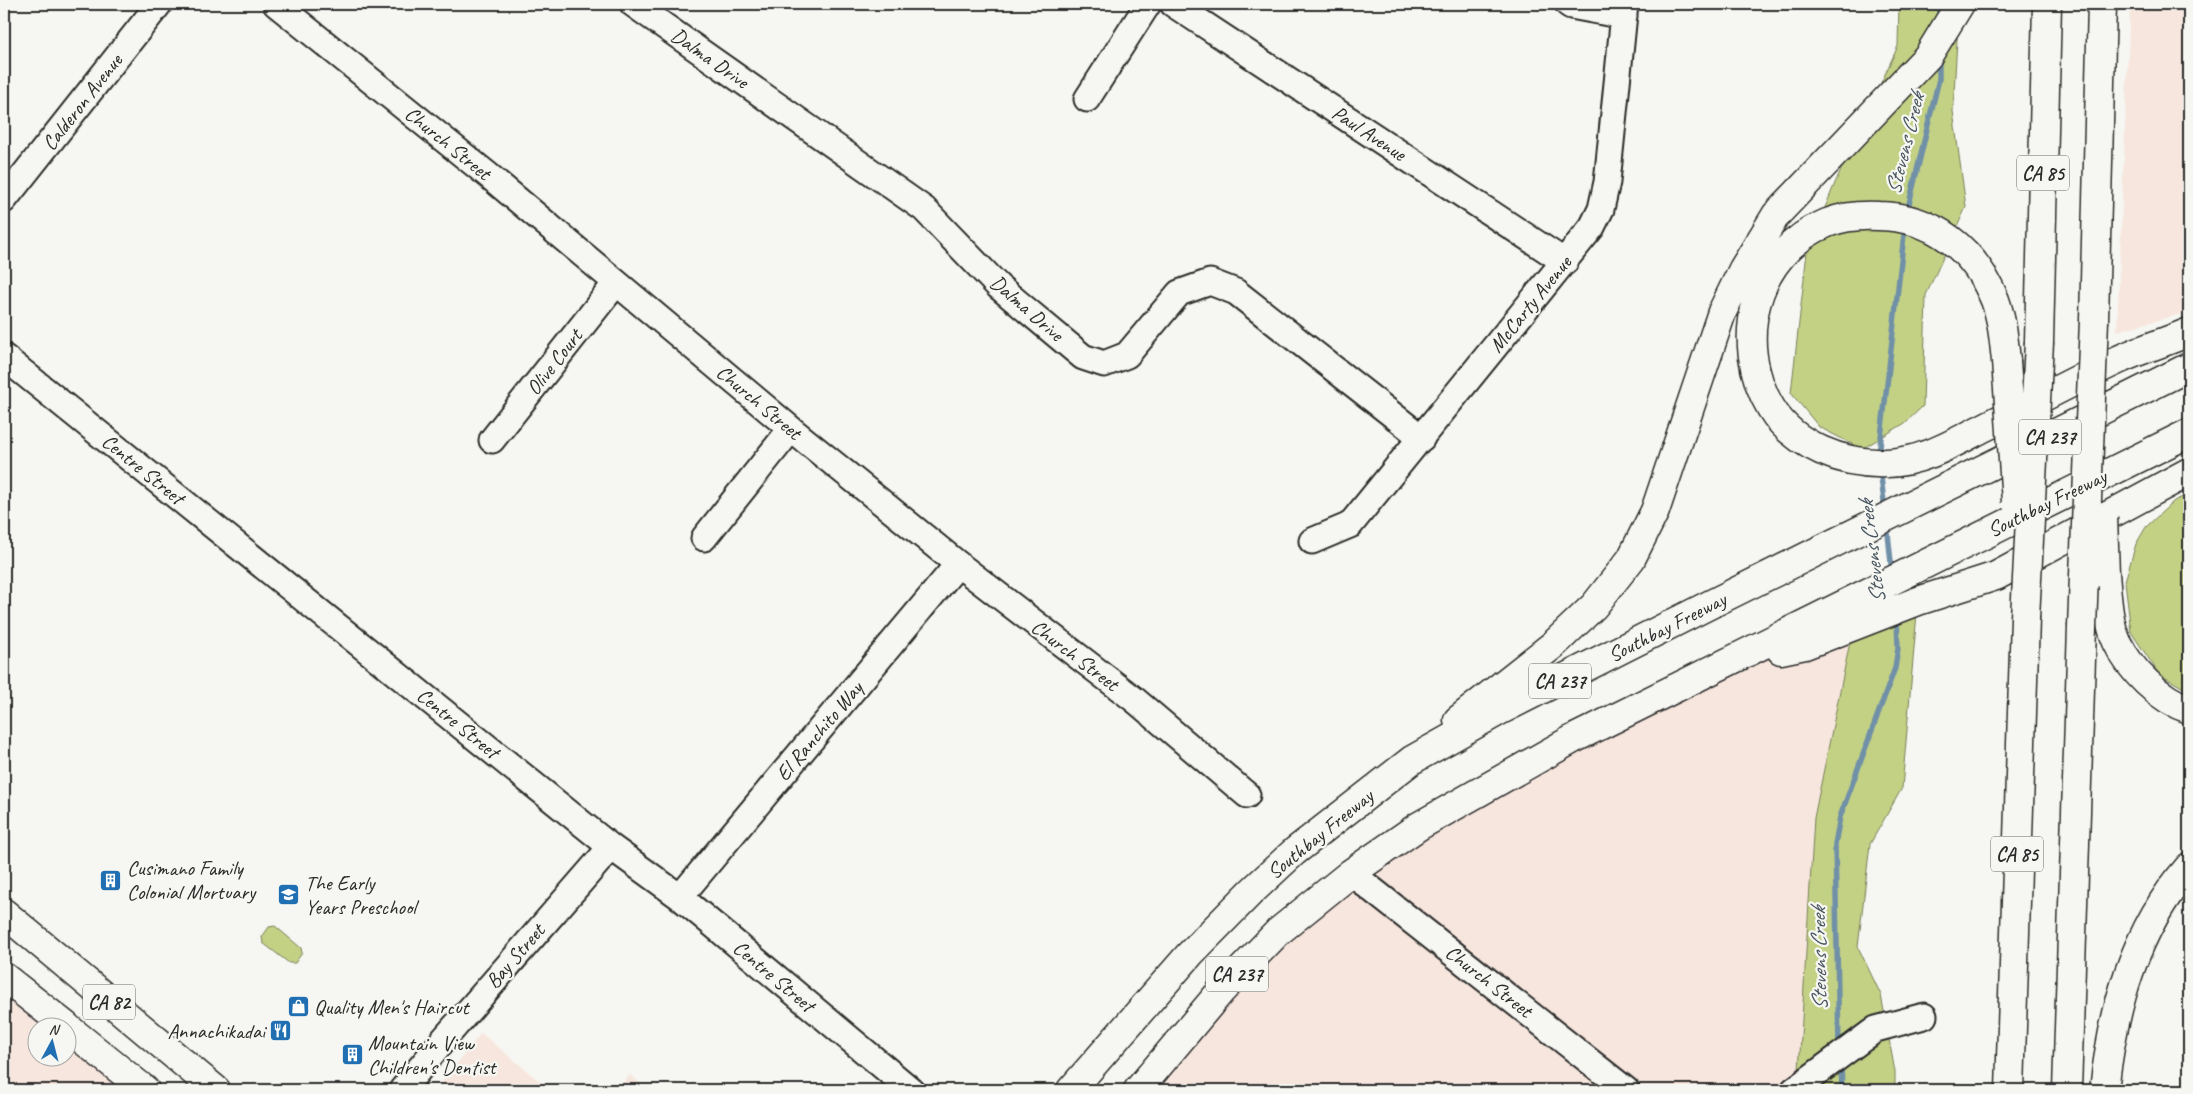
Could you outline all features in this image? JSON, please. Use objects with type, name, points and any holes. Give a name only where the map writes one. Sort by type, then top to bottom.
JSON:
[{"type":"main road","points":[[1412,760],[1476,704],[1553,645],[1594,606],[1631,559],[1655,511],[1722,312],[1743,269],[1776,215],[1928,56],[1960,4]]},
{"type":"main road","name":"CA 85","points":[[2010,1090],[2025,618],[2039,342],[2047,4]]},
{"type":"main road","name":"CA 85","points":[[2067,1090],[2094,320],[2102,4]]},
{"type":"main road","points":[[2025,618],[2006,361],[2002,330],[1995,301],[1979,269],[1948,237],[1930,226],[1914,220],[1892,216],[1848,217],[1826,223],[1787,250],[1764,281],[1754,306],[1751,327],[1751,348],[1762,394],[1776,416],[1788,429],[1807,444],[1839,456],[1864,462],[1887,463],[1905,461],[1936,452],[2119,359],[2189,332]]},
{"type":"main road","points":[[2094,320],[2105,574],[2108,606],[2113,630],[2117,642],[2129,662],[2146,681],[2177,706],[2189,709]]},
{"type":"main road","name":"Southbay Freeway","points":[[1071,1090],[1190,954],[1251,892],[1306,842],[1412,760],[1499,711],[2189,367]]},
{"type":"main road","name":"Southbay Freeway","points":[[1851,614],[1922,566],[2189,433]]},
{"type":"main road","points":[[1851,614],[1918,601],[1996,576],[2189,472]]},
{"type":"main road","name":"CA 237","points":[[1138,1090],[1221,991],[1272,939],[1351,873],[1419,826],[1573,739],[1735,659],[1805,645],[1851,614]]},
{"type":"main road","points":[[2104,1090],[2114,1019],[2130,966],[2153,917],[2189,867]]},
{"type":"main road","name":"CA 82","points":[[4,913],[216,1090]]},
{"type":"main road","name":"CA 82","points":[[4,977],[53,1016]]},
{"type":"main road","name":"CA 82","points":[[78,1036],[145,1090]]},
{"type":"street","name":"Calderon Avenue","points":[[4,200],[159,4]]},
{"type":"street","name":"Church Street","points":[[276,4],[488,175],[791,429],[958,564],[1135,700],[1246,795]]},
{"type":"street","name":"Dalma Drive","points":[[633,4],[924,209],[998,286],[1084,357],[1104,364],[1127,355],[1179,292],[1210,282],[1236,292],[1422,438]]},
{"type":"street","points":[[1087,100],[1148,4]]},
{"type":"street","name":"Paul Avenue","points":[[1173,4],[1565,262]]},
{"type":"street","points":[[1568,4],[1571,6],[1625,10]]},
{"type":"street","name":"McCarty Avenue","points":[[1312,541],[1350,525],[1592,227],[1601,209],[1608,182],[1625,10]]},
{"type":"street","name":"Olive Court","points":[[492,440],[616,284]]},
{"type":"street","name":"Centre Street","points":[[4,357],[611,847],[680,897],[911,1090]]},
{"type":"street","points":[[704,538],[791,429]]},
{"type":"street","name":"El Ranchito Way","points":[[680,897],[958,564]]},
{"type":"street","name":"Bay Street","points":[[402,1090],[611,847]]},
{"type":"street","name":"Church Street","points":[[1351,873],[1626,1090]]},
{"type":"street","points":[[1802,1085],[1876,1029],[1924,1016]]},
{"type":"shaded area","points":[[2130,4],[2189,4],[2189,312],[2117,331]]},
{"type":"shaded area","points":[[1853,627],[1814,818],[1798,1087],[1801,1090],[1138,1090],[1351,873],[1735,659]]},
{"type":"shaded area","points":[[4,977],[53,1016],[28,1016],[28,1066],[78,1066],[78,1036],[145,1090],[4,1090]]},
{"type":"shaded area","points":[[481,1033],[550,1090],[436,1090]]},
{"type":"shaded area","points":[[630,1075],[649,1090],[616,1090]]},
{"type":"green space","points":[[1899,4],[1959,4],[1953,111],[1966,207],[1926,295],[1923,406],[1905,423],[1862,449],[1819,427],[1791,393],[1807,252],[1835,183],[1898,46]]},
{"type":"green space","points":[[2189,494],[2189,691],[2159,674],[2131,632],[2125,581],[2136,544],[2146,527],[2174,501]]},
{"type":"green space","points":[[1918,601],[1902,788],[1870,844],[1858,947],[1881,995],[1895,1072],[1895,1090],[1801,1090],[1798,1087],[1814,818],[1853,627]]},
{"type":"green space","points":[[275,926],[301,948],[302,953],[295,963],[289,963],[263,943],[262,937],[269,927]]},
{"type":"waterway","name":"Stevens Creek","points":[[1939,4],[1939,18]]},
{"type":"waterway","name":"Stevens Creek","points":[[1907,212],[1939,79],[1939,57]]},
{"type":"waterway","name":"Stevens Creek","points":[[1879,455],[1905,226]]},
{"type":"waterway","name":"Stevens Creek","points":[[1880,469],[1885,510]]},
{"type":"waterway","name":"Stevens Creek","points":[[1887,524],[1892,572]]},
{"type":"waterway","name":"Stevens Creek","points":[[1839,1048],[1835,844],[1840,817],[1895,668],[1898,648],[1897,616]]},
{"type":"waterway","name":"Stevens Creek","points":[[1841,1063],[1842,1090]]},
{"type":"place","name":"Cusimano Family Colonial Mortuary","points":[[111,880]]},
{"type":"place","name":"The Early Years Preschool","points":[[289,895]]},
{"type":"place","name":"Quality Men's Haircut","points":[[298,1007]]},
{"type":"place","name":"Annachikadai","points":[[281,1031]]},
{"type":"place","name":"Mountain View Children's Dentist","points":[[352,1055]]}]
